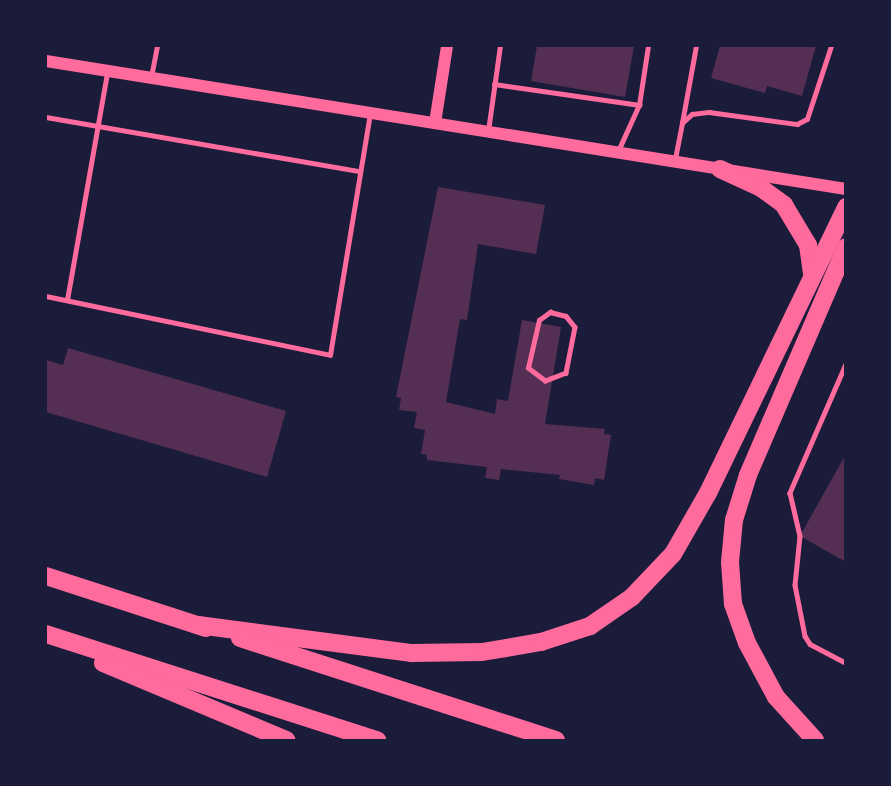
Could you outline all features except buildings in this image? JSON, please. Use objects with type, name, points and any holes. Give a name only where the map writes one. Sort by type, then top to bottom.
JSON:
[{"type":"highway","points":[[720,169],[761,188],[784,205],[808,246],[811,279]]},
{"type":"highway","points":[[198,625],[412,653],[482,653],[541,642],[590,626],[632,597],[673,554],[845,207]]},
{"type":"highway","points":[[814,740],[776,697],[747,643],[733,604],[730,562],[734,520],[748,475],[845,247]]},
{"type":"highway","points":[[832,280],[845,262]]},
{"type":"highway","points":[[46,576],[556,740]]},
{"type":"highway","points":[[46,636],[286,740]]},
{"type":"highway","points":[[46,636],[377,740]]},
{"type":"street","points":[[435,123],[447,46]]},
{"type":"street","points":[[46,61],[845,189]]},
{"type":"lane","points":[[151,78],[157,46]]},
{"type":"lane","points":[[487,132],[500,46]]},
{"type":"lane","points":[[617,154],[639,105],[648,46]]},
{"type":"lane","points":[[675,163],[696,46]]},
{"type":"lane","points":[[682,123],[692,114],[709,112],[785,123],[807,119],[831,46]]},
{"type":"lane","points":[[67,300],[107,71]]},
{"type":"lane","points":[[495,84],[639,105]]},
{"type":"lane","points":[[46,296],[330,355],[370,113]]},
{"type":"lane","points":[[46,117],[360,171]]},
{"type":"lane","points":[[550,312],[566,316],[575,327],[566,373],[545,381],[528,368],[539,320],[550,312]]},
{"type":"lane","points":[[845,364],[790,493],[800,536],[795,584],[805,636],[810,644],[845,663]]}]
